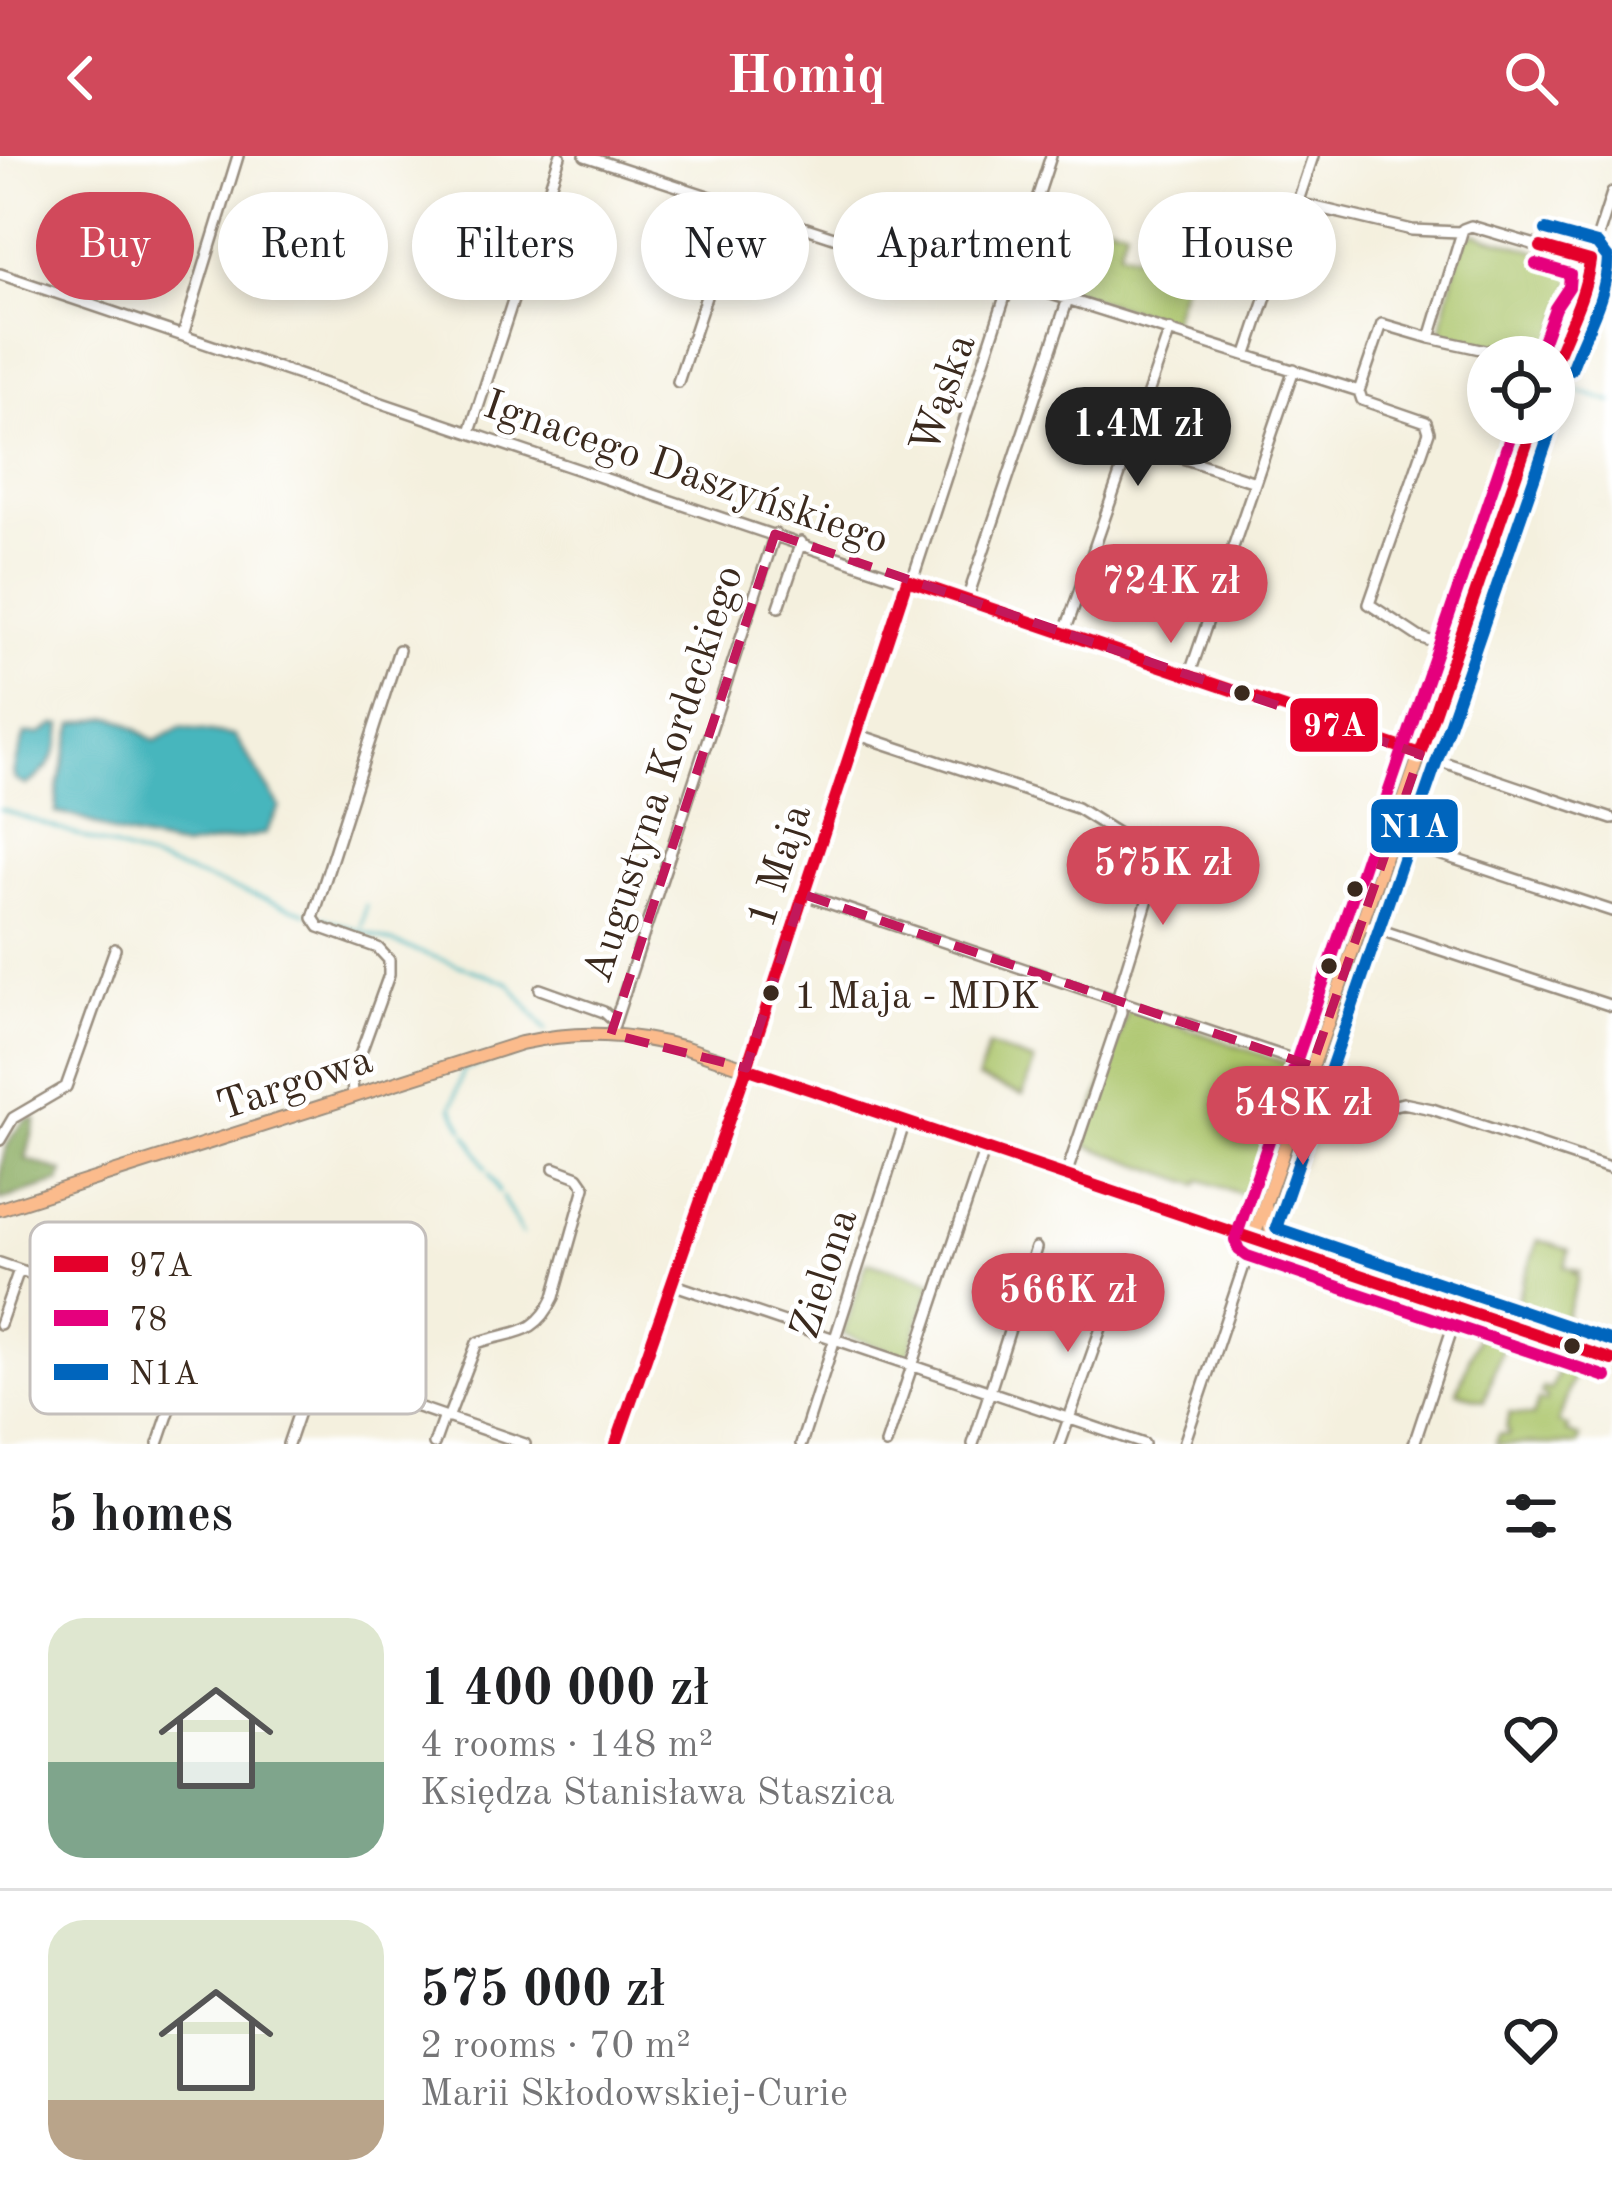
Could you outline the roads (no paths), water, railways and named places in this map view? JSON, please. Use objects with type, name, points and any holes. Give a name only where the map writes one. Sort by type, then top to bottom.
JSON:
[{"type":"main road","points":[[1564,336],[1586,293],[1612,285]]},
{"type":"main road","points":[[1253,1239],[1527,444]]},
{"type":"main road","name":"Targowa","points":[[0,1209],[521,1043],[612,1027],[1612,1360]]},
{"type":"main road","points":[[1265,1204],[1270,1232],[1281,1249]]},
{"type":"street","points":[[184,335],[238,156]]},
{"type":"street","points":[[470,432],[560,156]]},
{"type":"street","points":[[585,156],[696,192]]},
{"type":"street","name":"Wąska","points":[[1040,192],[1051,156]]},
{"type":"street","points":[[1302,192],[1313,156]]},
{"type":"street","points":[[1586,293],[1590,261],[1612,193]]},
{"type":"street","points":[[1336,212],[1412,230],[1460,232],[1471,226],[1590,261]]},
{"type":"street","points":[[1430,338],[1460,232]]},
{"type":"street","name":"Ignacego Daszyńskiego","points":[[0,274],[1612,818]]},
{"type":"street","points":[[679,382],[705,300]]},
{"type":"street","name":"Wąska","points":[[910,580],[1007,300]]},
{"type":"street","points":[[967,600],[1067,300]]},
{"type":"street","points":[[1074,300],[1359,391]]},
{"type":"street","points":[[1247,354],[1265,300]]},
{"type":"street","points":[[1456,650],[1419,637],[1369,604],[1429,432],[1420,419],[1362,400],[1359,391],[1382,324],[1467,346]]},
{"type":"street","points":[[1064,632],[1170,330]]},
{"type":"street","points":[[1189,676],[1294,369]]},
{"type":"street","points":[[1131,441],[1255,482]]},
{"type":"street","name":"Augustyna Kordeckiego","points":[[612,1027],[775,534]]},
{"type":"street","points":[[779,607],[800,542]]},
{"type":"street","name":"1 Maja","points":[[616,1444],[910,580]]},
{"type":"street","points":[[352,1097],[352,1077],[389,975],[389,960],[379,948],[319,927],[315,909],[399,650]]},
{"type":"street","points":[[856,734],[1076,808],[1160,860],[1119,992],[1117,1028],[1066,1175]]},
{"type":"street","points":[[1391,838],[1612,911]]},
{"type":"street","points":[[802,894],[1312,1066]]},
{"type":"street","points":[[1362,924],[1612,1006]]},
{"type":"street","points":[[0,1140],[13,1118],[66,1087],[115,949]]},
{"type":"street","points":[[540,988],[604,1012],[612,1027]]},
{"type":"street","points":[[1305,1088],[1375,1110],[1402,1103],[1432,1109],[1612,1169]]},
{"type":"street","name":"Zielona","points":[[801,1444],[904,1121]]},
{"type":"street","points":[[886,1444],[985,1148]]},
{"type":"street","points":[[434,1444],[477,1343],[520,1334],[546,1313],[554,1297],[585,1187],[578,1177],[554,1168]]},
{"type":"street","points":[[1184,1444],[1253,1239]]},
{"type":"street","points":[[973,1444],[1036,1248]]},
{"type":"street","points":[[0,1263],[30,1274]]},
{"type":"street","points":[[0,1324],[19,1270]]},
{"type":"street","points":[[1060,1444],[1118,1280]]},
{"type":"street","points":[[671,1283],[1144,1444]]},
{"type":"street","points":[[1414,1444],[1460,1308]]},
{"type":"street","points":[[426,1410],[525,1444]]},
{"type":"street","points":[[158,1444],[168,1414]]},
{"type":"street","points":[[288,1444],[298,1414]]},
{"type":"water","points":[[110,717],[155,741],[181,727],[235,736],[280,807],[265,834],[183,848],[117,834],[56,813],[74,724]]},
{"type":"water","points":[[62,725],[61,734],[47,767],[26,785],[15,780],[25,734],[40,734]]},
{"type":"waterway","points":[[1575,390],[1612,402]]},
{"type":"waterway","points":[[0,809],[306,913]]},
{"type":"waterway","points":[[362,926],[366,905]]},
{"type":"waterway","points":[[320,917],[509,983],[546,1030]]},
{"type":"waterway","points":[[464,1129],[452,1107],[464,1069],[531,1049]]},
{"type":"waterway","points":[[467,1134],[486,1168]]},
{"type":"waterway","points":[[489,1173],[499,1192]]},
{"type":"waterway","points":[[502,1197],[522,1234]]},
{"type":"place","name":"1 Maja - MDK","points":[[771,993]]}]
